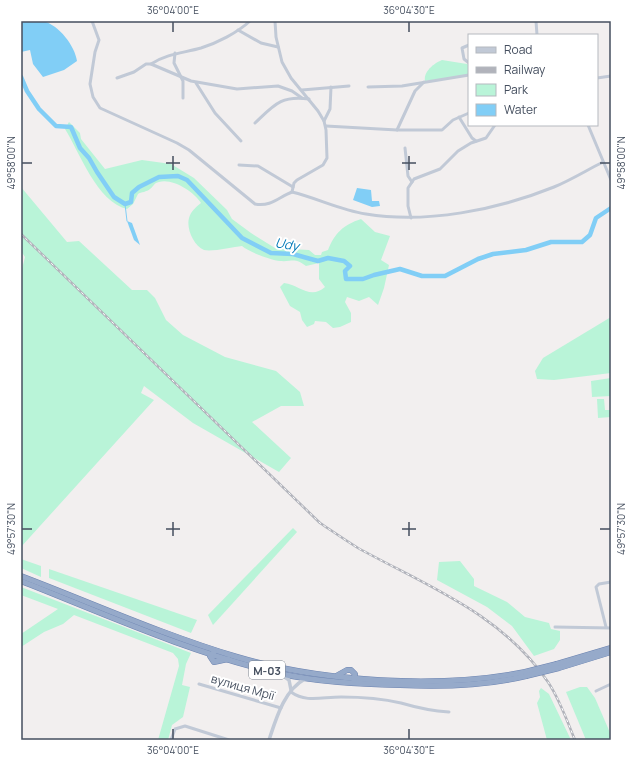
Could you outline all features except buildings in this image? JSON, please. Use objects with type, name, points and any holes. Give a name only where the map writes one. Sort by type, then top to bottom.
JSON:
[{"type":"highway","name":"М-03","points":[[21,576],[218,651],[281,668],[355,677],[448,681],[526,674]]},
{"type":"highway","name":"М-03","points":[[21,581],[192,648],[278,673],[306,678],[427,686],[463,685],[506,681],[526,674],[611,652]]},
{"type":"highway","name":"М-03","points":[[558,666],[611,648]]},
{"type":"highway","points":[[211,654],[218,651]]},
{"type":"highway","points":[[352,682],[355,677]]},
{"type":"street","points":[[92,21],[99,40],[95,52],[90,84],[93,97],[100,108],[167,138],[189,150],[255,204],[265,206],[292,192],[365,214],[411,218],[495,206],[556,186],[603,162]]},
{"type":"street","points":[[117,78],[134,72],[146,64],[151,64],[162,57],[216,42],[238,30],[250,21]]},
{"type":"street","points":[[275,21],[278,47],[282,62],[291,78],[309,99],[326,126],[328,158],[323,165],[297,180],[292,192]]},
{"type":"street","points":[[536,21],[536,34]]},
{"type":"street","points":[[238,30],[261,43],[278,47]]},
{"type":"street","points":[[468,45],[462,48],[464,59],[468,62]]},
{"type":"street","points":[[175,53],[174,63],[182,77],[183,98]]},
{"type":"street","points":[[151,64],[196,82],[238,89],[278,86],[292,91],[302,98]]},
{"type":"street","points":[[368,87],[397,86],[468,75]]},
{"type":"street","points":[[598,78],[611,76]]},
{"type":"street","points":[[397,130],[415,91],[426,81]]},
{"type":"street","points":[[196,82],[215,113],[241,141]]},
{"type":"street","points":[[302,90],[349,86]]},
{"type":"street","points":[[324,121],[330,109],[331,87]]},
{"type":"street","points":[[255,123],[280,101],[286,99],[309,99]]},
{"type":"street","points":[[326,126],[397,130],[442,130],[459,117],[468,113]]},
{"type":"street","points":[[459,117],[472,138],[476,141]]},
{"type":"street","points":[[411,218],[408,206],[408,188],[414,179],[440,169],[453,155],[476,141],[486,138],[494,126]]},
{"type":"street","points":[[588,126],[611,180]]},
{"type":"street","points":[[405,148],[408,176],[412,182]]},
{"type":"street","points":[[239,165],[258,166],[293,188]]},
{"type":"street","points":[[606,627],[596,587],[599,584],[611,582]]},
{"type":"street","points":[[555,627],[611,628]]},
{"type":"street","points":[[278,673],[289,680],[290,692]]},
{"type":"street","points":[[269,740],[290,692],[306,678]]},
{"type":"street","name":"вулиця Мрії","points":[[199,684],[282,708]]},
{"type":"street","points":[[596,691],[611,684]]},
{"type":"street","points":[[290,692],[298,697],[309,699],[342,697],[389,701],[433,711],[449,712]]},
{"type":"street","points":[[171,740],[175,729],[185,726],[229,740]]},
{"type":"green space","points":[[442,60],[467,64],[468,75],[425,81],[427,71]]},
{"type":"green space","points":[[69,122],[80,133],[81,139],[105,169],[142,160],[171,164],[194,178],[227,210],[232,219],[275,248],[309,250],[315,255],[321,255],[322,252],[328,250],[340,230],[361,219],[375,232],[390,236],[381,260],[389,265],[384,288],[378,305],[369,297],[359,301],[347,297],[345,302],[351,313],[351,322],[340,327],[333,328],[326,322],[315,321],[314,324],[307,327],[302,320],[300,312],[290,306],[280,287],[284,283],[290,284],[305,291],[320,291],[325,287],[319,279],[319,263],[306,266],[293,260],[276,260],[254,253],[242,246],[217,250],[204,250],[200,248],[192,237],[188,222],[191,213],[201,203],[188,190],[170,182],[157,182],[149,190],[138,194],[133,204],[127,209],[116,205],[98,187],[90,175],[65,129]]},
{"type":"green space","points":[[21,187],[67,242],[79,241],[132,290],[147,290],[155,298],[166,320],[183,335],[225,357],[276,371],[300,392],[304,406],[281,406],[252,422],[291,458],[279,472],[193,423],[144,386],[141,393],[154,400],[21,547],[21,273],[25,257],[21,251]]},
{"type":"green space","points":[[611,317],[611,373],[554,380],[537,379],[535,371],[543,358]]},
{"type":"green space","points":[[611,378],[611,396],[592,397],[591,381]]},
{"type":"green space","points":[[597,399],[604,399],[605,410],[611,410],[611,417],[598,418]]},
{"type":"green space","points":[[293,528],[297,532],[213,625],[208,615]]},
{"type":"green space","points":[[21,559],[41,566],[41,577],[21,568]]},
{"type":"green space","points":[[460,561],[474,579],[474,586],[507,602],[525,617],[549,623],[551,629],[560,631],[560,640],[554,649],[534,656],[512,626],[487,607],[437,580],[439,562]]},
{"type":"green space","points":[[49,569],[197,620],[191,633],[49,578]]},
{"type":"green space","points":[[21,587],[191,653],[186,664],[182,685],[190,687],[183,717],[172,725],[168,740],[158,740],[179,666],[178,659],[173,653],[74,615],[63,624],[44,632],[21,647],[21,634],[58,609],[21,595]]},
{"type":"green space","points":[[580,687],[587,687],[595,698],[611,735],[611,740],[586,740],[566,692]]},
{"type":"green space","points":[[541,688],[549,694],[571,740],[547,740],[537,703],[540,697],[539,691]]},
{"type":"water","points":[[21,21],[43,21],[55,27],[70,43],[76,55],[77,61],[64,70],[43,77],[33,64],[30,50],[21,52]]},
{"type":"water","points":[[357,188],[371,190],[372,201],[379,201],[380,206],[372,207],[353,200]]},
{"type":"water","points":[[127,221],[132,223],[140,245],[134,240]]},
{"type":"waterway","name":"Udy","points":[[21,77],[27,91],[39,109],[56,126],[71,127],[80,148],[89,158],[114,197],[125,204],[131,202],[132,193],[139,187],[159,177],[178,176],[187,180],[242,238],[271,253],[293,254],[318,261],[328,258],[344,261],[350,266],[345,271],[346,279],[363,279],[400,269],[422,276],[445,276],[478,259],[493,254],[526,250],[551,242],[582,242],[590,235],[596,218],[611,208]]},
{"type":"waterway","points":[[125,204],[127,221]]},
{"type":"railway","points":[[21,234],[320,523],[358,548],[462,604],[509,638],[529,658],[548,682],[560,703],[575,740]]}]
